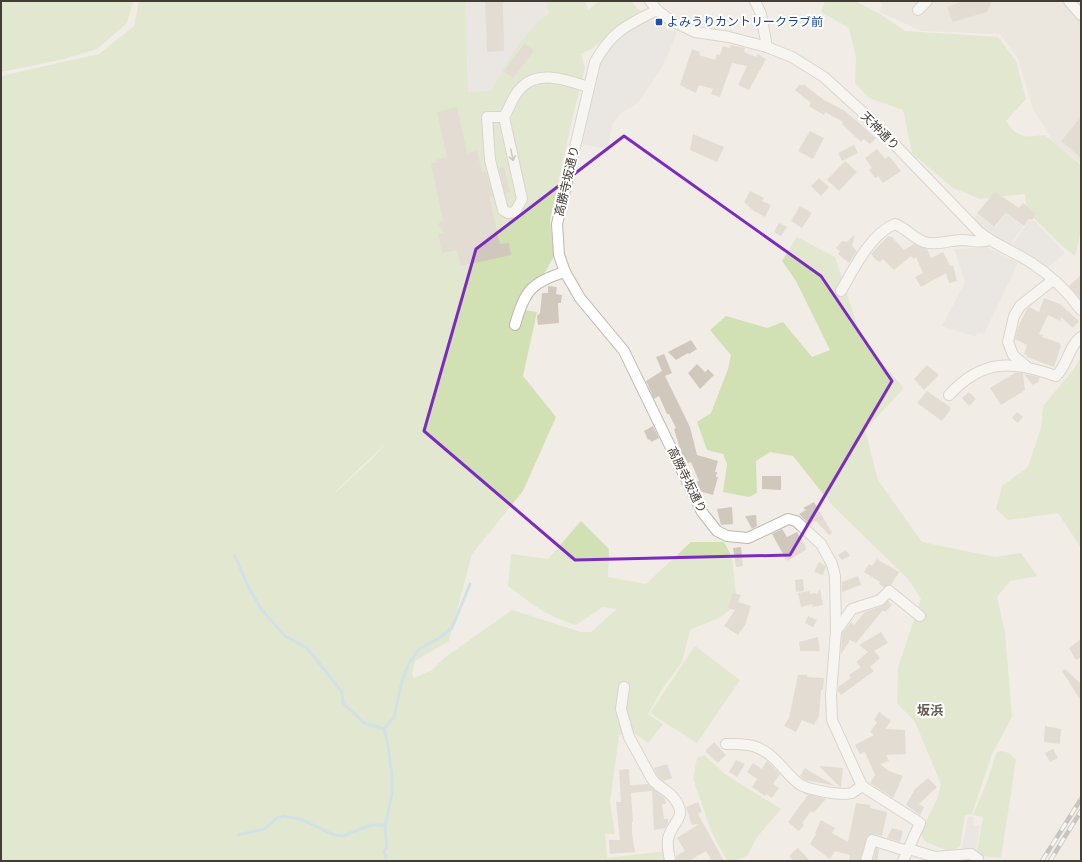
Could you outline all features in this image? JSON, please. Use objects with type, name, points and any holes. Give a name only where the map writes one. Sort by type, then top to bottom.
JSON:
[{"type":"street","name":"天神通り","points":[[650,1],[657,10],[670,20],[695,32],[729,37],[767,47],[792,57],[824,77],[870,119],[974,227],[989,240],[1030,261],[1075,301],[1081,310]]},
{"type":"street","points":[[755,1],[761,14],[767,47]]},
{"type":"street","points":[[918,10],[926,1]]},
{"type":"street","points":[[1069,1],[1081,15]]},
{"type":"street","name":"高勝寺坂通り","points":[[657,10],[622,28],[604,46],[595,62],[588,87],[558,224],[559,255],[565,272],[580,298],[624,351],[702,512],[717,531],[736,538],[748,538],[788,519],[796,521],[821,544],[830,558],[835,576],[836,631],[831,695],[832,720],[862,786]]},
{"type":"street","points":[[504,117],[487,117],[490,160],[502,210],[508,213],[515,212],[522,199],[504,117],[520,89],[532,81],[548,77],[588,87]]},
{"type":"street","points":[[841,291],[871,243],[888,227],[895,224],[913,237],[925,242],[936,244],[962,240],[983,243],[989,240]]},
{"type":"street","points":[[515,325],[521,304],[527,293],[548,277],[565,272]]},
{"type":"street","points":[[1026,366],[1013,355],[1008,342],[1014,316],[1020,306],[1053,280]]},
{"type":"street","points":[[949,396],[960,384],[980,370],[994,366],[1026,366],[1056,376],[1063,370],[1073,345],[1081,337]]},
{"type":"street","points":[[836,631],[852,609],[880,600],[890,591],[920,616]]},
{"type":"street","points":[[624,687],[621,709],[629,736],[656,785],[672,796],[681,810],[681,816],[668,838],[670,861]]},
{"type":"street","points":[[726,744],[743,744],[757,747],[781,765],[799,784],[813,789],[843,794],[852,792],[862,786],[920,823],[903,861]]},
{"type":"street","points":[[866,861],[872,840],[935,857],[971,854],[978,859],[977,861]]},
{"type":"highlighted area","points":[[624,136],[821,276],[892,381],[790,555],[575,560],[424,431],[476,249]]},
{"type":"shaded area","points":[[465,1],[546,1],[549,13],[537,22],[514,51],[491,91],[468,92]]},
{"type":"shaded area","points":[[882,1],[1081,1],[1081,163],[1055,144],[1033,109],[1018,58],[1000,34],[922,31],[880,12]]},
{"type":"shaded area","points":[[648,20],[677,32],[665,62],[638,103],[622,112],[613,123],[607,149],[580,144],[597,71],[602,59],[607,50],[628,29]]},
{"type":"shaded area","points":[[977,214],[995,228],[1006,214],[1023,226],[1009,247],[983,230],[973,217]]},
{"type":"shaded area","points":[[1029,221],[1035,221],[1065,253],[1046,269],[1011,247]]},
{"type":"shaded area","points":[[987,247],[1018,263],[984,334],[978,333],[975,337],[942,326],[965,282],[954,249]]},
{"type":"shaded area","points":[[968,816],[974,817],[973,825],[980,826],[976,853],[961,852]]},
{"type":"green space","points":[[1,1],[133,1],[127,23],[97,49],[64,59],[1,72]]},
{"type":"green space","points":[[139,1],[585,1],[588,10],[599,1],[631,1],[640,11],[593,48],[581,54],[585,68],[550,220],[554,256],[524,310],[537,312],[523,376],[556,417],[523,491],[472,554],[449,641],[415,661],[412,673],[414,678],[432,670],[444,658],[512,610],[581,632],[591,632],[617,609],[603,607],[576,625],[556,618],[532,604],[508,586],[511,554],[548,559],[581,521],[609,549],[608,577],[646,584],[691,542],[724,542],[732,557],[737,604],[721,617],[690,630],[682,662],[662,689],[648,714],[663,724],[648,743],[630,730],[619,736],[610,802],[615,834],[605,834],[607,858],[666,851],[667,861],[1,861],[1,76],[99,54],[134,26]],"holes":[[[385,444],[372,459],[336,492]]]},
{"type":"green space","points":[[825,1],[855,1],[880,14],[905,31],[998,37],[1016,61],[1026,99],[1006,121],[1014,131],[1022,136],[1045,135],[1081,165],[1081,230],[1075,256],[1061,245],[1027,211],[1025,194],[980,199],[953,188],[912,153],[903,110],[869,98],[855,83],[856,58],[849,28],[821,12]]},
{"type":"green space","points":[[797,237],[835,257],[862,340],[904,388],[865,430],[878,480],[922,542],[995,557],[1021,553],[1037,576],[1010,581],[997,597],[1005,632],[1012,717],[992,754],[972,814],[965,815],[960,846],[951,852],[926,842],[920,834],[937,799],[941,784],[915,722],[897,703],[898,667],[921,599],[908,579],[832,505],[793,456],[770,452],[756,461],[757,493],[749,497],[723,492],[727,464],[723,454],[707,450],[697,422],[711,413],[728,369],[731,355],[710,330],[726,316],[767,328],[783,322],[812,357],[830,350],[796,281],[782,261]]},
{"type":"green space","points":[[1081,357],[1081,548],[1058,513],[1008,520],[996,509],[1002,486],[1028,467],[1041,428],[1043,406],[1074,369]]},
{"type":"green space","points":[[695,646],[740,680],[697,743],[650,713]]},
{"type":"green space","points":[[1001,751],[1009,753],[1016,760],[1001,858],[982,856],[977,851],[983,817],[973,815],[987,782],[997,752]]},
{"type":"green space","points":[[704,755],[725,774],[781,809],[757,837],[747,856],[734,861],[727,861],[712,833],[693,779],[697,758]]},
{"type":"building","points":[[485,1],[503,1],[504,51],[487,52]]},
{"type":"building","points":[[963,1],[992,1],[987,12],[953,22],[947,7]]},
{"type":"building","points":[[524,44],[534,51],[513,78],[504,71]]},
{"type":"building","points":[[731,45],[745,48],[744,52],[756,57],[758,54],[766,59],[749,90],[738,85],[747,66],[732,63],[720,97],[711,94],[713,89],[699,85],[696,93],[680,85],[692,49],[700,52],[699,55],[715,60],[717,54],[720,55],[723,46],[730,48]]},
{"type":"building","points":[[800,84],[802,86],[803,84],[824,100],[845,111],[876,138],[870,144],[864,139],[861,142],[842,124],[843,122],[825,112],[824,115],[809,106],[811,103],[795,90]]},
{"type":"building","points":[[457,107],[467,153],[477,151],[482,172],[486,171],[493,196],[489,197],[500,244],[509,243],[511,255],[461,266],[457,250],[442,253],[438,234],[444,233],[438,224],[443,220],[431,164],[437,162],[436,160],[447,157],[437,112]]},
{"type":"building","points":[[1081,117],[1081,158],[1061,141]]},
{"type":"building","points":[[810,131],[824,138],[813,159],[798,151]]},
{"type":"building","points":[[693,134],[724,147],[717,162],[690,150]]},
{"type":"building","points":[[854,145],[858,153],[842,161],[838,153]]},
{"type":"building","points":[[877,149],[885,159],[889,156],[901,171],[883,183],[878,176],[875,178],[869,170],[872,168],[865,158]]},
{"type":"building","points":[[845,161],[857,172],[839,191],[827,180]]},
{"type":"building","points":[[504,167],[510,192],[505,193],[499,168]]},
{"type":"building","points":[[819,178],[829,187],[821,196],[811,186]]},
{"type":"building","points":[[750,191],[764,198],[762,201],[771,205],[765,217],[754,211],[744,202]]},
{"type":"building","points":[[995,192],[1019,208],[1023,203],[1036,214],[1032,220],[1029,219],[1024,226],[1006,213],[994,227],[977,213]]},
{"type":"building","points":[[800,206],[812,213],[802,228],[791,221]]},
{"type":"building","points":[[779,223],[787,227],[781,236],[774,232]]},
{"type":"building","points":[[855,234],[852,246],[857,251],[849,263],[838,254],[840,251],[836,248],[842,241],[847,242]]},
{"type":"building","points":[[888,236],[892,237],[904,250],[914,244],[927,249],[931,258],[943,252],[950,266],[953,265],[957,281],[949,283],[946,273],[921,287],[915,277],[923,273],[916,257],[913,259],[911,256],[894,270],[883,259],[880,262],[876,260],[871,254]]},
{"type":"building","points":[[1081,275],[1081,299],[1069,286]]},
{"type":"building","points":[[548,286],[557,287],[556,294],[562,295],[561,303],[558,303],[559,323],[538,325],[537,316],[540,313],[542,293],[548,293]]},
{"type":"building","points":[[1044,298],[1060,304],[1079,321],[1073,328],[1061,317],[1060,321],[1048,315],[1039,334],[1043,335],[1042,337],[1060,343],[1061,346],[1054,367],[1027,357],[1027,355],[1024,354],[1027,345],[1015,339],[1018,327],[1027,309],[1029,307],[1039,312]]},
{"type":"building","points":[[691,340],[697,349],[689,354],[688,353],[676,360],[668,352]]},
{"type":"building","points":[[664,354],[672,373],[665,376],[690,427],[697,455],[718,461],[715,472],[717,472],[716,477],[718,477],[713,495],[699,491],[695,482],[699,481],[691,462],[686,464],[682,455],[674,429],[676,428],[669,414],[667,414],[659,396],[654,399],[646,381],[662,371],[656,357]]},
{"type":"building","points":[[697,364],[705,372],[708,369],[714,375],[700,389],[688,373]]},
{"type":"building","points":[[927,365],[939,375],[924,390],[914,379]]},
{"type":"building","points":[[1015,373],[1023,373],[1025,390],[1001,405],[990,388]]},
{"type":"building","points":[[1024,374],[1040,377],[1038,382],[1033,385]]},
{"type":"building","points":[[927,391],[950,407],[950,410],[942,421],[917,403]]},
{"type":"building","points":[[969,392],[976,399],[969,406],[962,398]]},
{"type":"building","points":[[1017,412],[1023,417],[1018,423],[1012,418]]},
{"type":"building","points":[[653,426],[659,438],[651,442],[650,439],[648,440],[644,431]]},
{"type":"building","points":[[762,476],[781,476],[781,490],[762,489]]},
{"type":"building","points":[[814,502],[832,533],[829,535],[816,521],[808,523],[799,514],[806,510],[803,508]]},
{"type":"building","points":[[732,507],[733,524],[721,525],[717,509]]},
{"type":"building","points":[[756,515],[757,526],[752,529],[745,516]]},
{"type":"building","points":[[782,529],[787,537],[797,532],[806,547],[806,550],[787,561],[772,534]]},
{"type":"building","points":[[741,547],[743,566],[736,567],[733,548]]},
{"type":"building","points":[[846,550],[850,556],[842,560],[838,555]]},
{"type":"building","points":[[877,559],[899,572],[891,585],[884,587],[879,584],[880,582],[864,572],[869,564],[872,566]]},
{"type":"building","points":[[819,562],[826,566],[823,575],[814,572]]},
{"type":"building","points":[[858,576],[861,585],[842,592],[842,582]]},
{"type":"building","points":[[803,579],[804,591],[796,592],[795,580]]},
{"type":"building","points":[[820,589],[823,605],[812,607],[813,604],[801,607],[798,593],[809,591],[810,594],[816,593],[816,595]]},
{"type":"building","points":[[733,593],[741,595],[738,602],[751,606],[745,625],[738,635],[724,626],[735,610],[728,608]]},
{"type":"building","points":[[889,600],[889,603],[892,605],[885,612],[883,610],[856,643],[850,640],[841,654],[842,633],[851,622],[854,625],[865,612],[882,606]]},
{"type":"building","points":[[808,616],[817,620],[813,627],[805,623]]},
{"type":"building","points":[[881,632],[888,643],[874,651],[880,658],[870,667],[874,671],[841,695],[838,691],[838,687],[851,678],[849,675],[861,667],[856,662],[868,652],[859,645]]},
{"type":"building","points":[[818,637],[820,651],[800,651],[799,642]]},
{"type":"building","points":[[1081,639],[1081,657],[1076,660],[1069,648]]},
{"type":"building","points":[[1065,669],[1081,684],[1081,701],[1062,671]]},
{"type":"building","points":[[798,675],[824,678],[823,690],[821,690],[819,716],[814,725],[802,720],[796,732],[784,726],[789,718]]},
{"type":"building","points":[[879,712],[891,721],[885,729],[905,730],[906,754],[886,755],[889,761],[880,764],[889,771],[903,776],[893,798],[870,783],[875,775],[865,752],[860,754],[855,745],[874,735],[870,732],[877,722],[874,720]]},
{"type":"building","points":[[1045,726],[1061,729],[1060,744],[1044,742]]},
{"type":"building","points":[[714,742],[726,755],[718,763],[705,751]]},
{"type":"building","points":[[1053,749],[1058,758],[1050,762],[1045,753]]},
{"type":"building","points":[[736,760],[745,764],[737,777],[729,772]]},
{"type":"building","points":[[767,761],[780,774],[773,784],[779,788],[772,798],[766,794],[765,796],[752,787],[757,779],[747,772],[753,763],[762,769]]},
{"type":"building","points":[[667,764],[672,778],[663,781],[657,775],[654,768]]},
{"type":"building","points":[[819,766],[843,768],[841,787],[840,787]]},
{"type":"building","points":[[805,768],[836,786],[805,780],[800,776]]},
{"type":"building","points":[[629,769],[630,785],[648,784],[665,799],[666,804],[662,804],[664,819],[668,819],[668,823],[665,828],[654,830],[652,791],[631,793],[633,822],[632,834],[635,852],[610,854],[609,840],[620,840],[616,802],[621,802],[619,770]]},
{"type":"building","points":[[928,778],[937,787],[919,804],[924,807],[920,815],[906,805],[915,789]]},
{"type":"building","points":[[803,793],[826,799],[813,813],[811,811],[802,823],[804,825],[799,831],[788,822],[808,795]]},
{"type":"building","points":[[698,802],[702,812],[698,814],[724,861],[712,861],[706,851],[689,861],[676,861],[676,856],[685,851],[677,838],[699,824],[692,825],[686,807]]},
{"type":"building","points":[[856,803],[871,805],[870,808],[887,812],[882,836],[874,834],[867,836],[860,861],[849,861],[850,855],[835,851],[830,859],[810,844],[816,834],[815,833],[821,820],[835,828],[832,833],[848,842]]},
{"type":"building","points":[[892,828],[903,831],[900,842],[887,838]]},
{"type":"building","points":[[798,848],[810,861],[794,861],[789,856]]},
{"type":"building","points":[[876,848],[879,849],[877,861],[873,861]]},
{"type":"waterway","points":[[235,556],[247,584],[261,609],[285,636],[307,648],[342,692],[343,703],[364,723],[384,729],[388,744],[392,777],[392,794],[385,827],[387,847],[384,851],[387,861]]},
{"type":"waterway","points":[[384,729],[394,717],[402,681],[409,663],[419,649],[439,638],[452,628],[470,584]]},
{"type":"waterway","points":[[238,835],[264,829],[277,818],[284,816],[303,820],[334,835],[343,836],[371,825],[385,825]]},
{"type":"railway","points":[[1042,861],[1081,799]]},
{"type":"railway","points":[[1050,861],[1081,811]]},
{"type":"place","name":"よみうりカントリークラブ前","points":[[659,22]]},
{"type":"district","name":"坂浜","points":[[930,711]]}]
